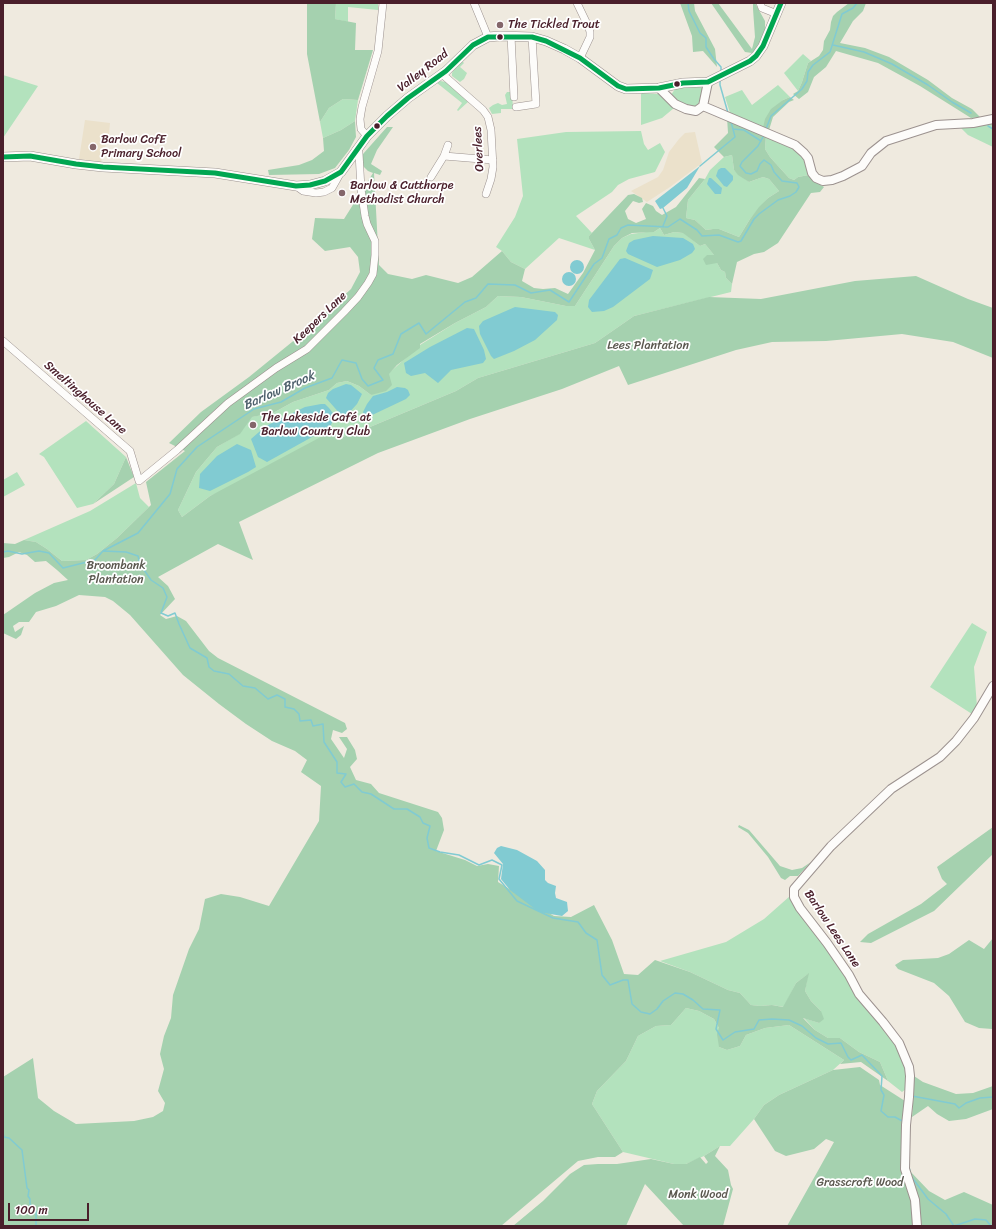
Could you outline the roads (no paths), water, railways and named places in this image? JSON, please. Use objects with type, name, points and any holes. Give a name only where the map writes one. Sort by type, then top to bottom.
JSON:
[{"type":"main road","points":[[708,82],[750,61],[756,56],[763,46],[781,3]]},
{"type":"main road","name":"Valley Road","points":[[3,157],[30,156],[76,164],[215,173],[296,186],[310,185],[324,181],[340,172],[356,150],[384,118],[408,98],[442,74],[473,45],[488,37],[532,37],[546,41],[580,58],[608,79],[626,89],[659,88],[683,83],[708,82]]},
{"type":"street","points":[[368,136],[361,129],[360,119],[362,106],[378,51],[383,3]]},
{"type":"street","points":[[474,3],[488,37]]},
{"type":"street","points":[[577,3],[590,32],[590,37],[580,58]]},
{"type":"street","points":[[761,5],[776,14]]},
{"type":"street","points":[[761,5],[772,24]]},
{"type":"street","points":[[511,36],[514,97]]},
{"type":"street","points":[[516,107],[536,104],[532,37]]},
{"type":"street","name":"Overlees","points":[[442,74],[483,110],[488,117],[491,130],[492,179],[486,194]]},
{"type":"street","points":[[659,88],[675,104],[686,109],[696,111],[703,106],[708,82]]},
{"type":"street","points":[[703,106],[795,145],[808,158],[812,173],[816,178],[823,181],[832,180],[843,176],[862,166],[871,153],[886,140],[936,125],[973,123],[993,119]]},
{"type":"street","points":[[431,177],[444,156],[448,145]]},
{"type":"street","name":"Keepers Lane","points":[[139,481],[177,450],[228,403],[276,368],[307,349],[358,297],[368,283],[373,274],[375,241],[365,216],[361,189],[360,153],[356,150]]},
{"type":"street","points":[[444,156],[492,160]]},
{"type":"street","name":"Smeltinghouse Lane","points":[[3,341],[130,452],[139,481]]},
{"type":"street","name":"Barlow Lees Lane","points":[[917,1226],[915,1200],[905,1169],[906,1125],[910,1090],[909,1067],[899,1043],[859,994],[849,975],[800,908],[794,897],[794,890],[831,846],[891,789],[940,757],[974,718],[993,686]]},
{"type":"water","points":[[700,166],[687,188],[660,209],[655,201]]},
{"type":"water","points":[[725,168],[733,176],[733,180],[727,187],[724,186],[716,176],[718,170]]},
{"type":"water","points":[[709,178],[711,178],[722,188],[721,194],[715,194],[707,184]]},
{"type":"water","points":[[653,236],[683,238],[693,244],[695,249],[692,253],[680,260],[657,267],[628,254],[626,251],[629,243],[634,240]]},
{"type":"water","points":[[625,258],[653,270],[650,279],[613,307],[604,311],[592,312],[588,307],[589,300],[620,259]]},
{"type":"water","points":[[574,260],[580,260],[584,264],[584,270],[580,274],[574,274],[570,270],[570,264]]},
{"type":"water","points":[[566,272],[572,272],[576,276],[576,282],[572,286],[566,286],[562,282],[562,276]]},
{"type":"water","points":[[515,307],[555,312],[558,315],[557,320],[535,340],[494,359],[480,334],[479,326],[483,321]]},
{"type":"water","points":[[467,328],[474,329],[484,350],[486,359],[483,363],[451,370],[438,383],[425,373],[411,376],[406,373],[404,363],[430,347]]},
{"type":"water","points":[[346,384],[351,385],[362,394],[357,404],[347,415],[342,416],[326,398],[328,393],[333,389]]},
{"type":"water","points":[[397,387],[405,388],[408,390],[410,395],[406,399],[368,417],[364,416],[363,412],[373,396]]},
{"type":"water","points":[[325,404],[335,416],[330,427],[267,462],[258,457],[251,439],[266,426],[305,407]]},
{"type":"water","points":[[237,444],[251,450],[256,467],[210,491],[199,488],[200,474],[217,456]]},
{"type":"water","points":[[501,846],[517,850],[537,861],[545,870],[545,880],[556,886],[556,898],[567,902],[568,911],[562,916],[539,912],[510,890],[501,879],[503,864],[494,853],[497,848]]},
{"type":"waterway","points":[[688,3],[689,11],[700,33],[706,38],[706,47],[721,67],[721,72]]},
{"type":"waterway","points":[[766,129],[771,116],[802,89],[807,81],[808,72],[813,65],[830,52],[842,14],[853,8],[857,3]]},
{"type":"waterway","points":[[833,45],[864,52],[892,64],[971,113]]},
{"type":"waterway","points":[[720,80],[728,113]]},
{"type":"waterway","points":[[731,122],[733,129],[744,130],[761,141]]},
{"type":"waterway","points":[[988,126],[993,129]]},
{"type":"waterway","points":[[700,166],[735,137],[733,129]]},
{"type":"waterway","name":"Barlow Brook","points":[[3,552],[8,551],[22,554],[39,551],[49,553],[63,568],[95,560],[103,551],[138,533],[170,494],[177,469],[197,447],[254,409],[281,402],[305,388],[332,378],[342,360],[356,363],[362,379],[368,386],[383,380],[374,368],[378,360],[393,354],[401,334],[419,323],[426,334],[465,302],[476,298],[488,284],[515,285],[531,293],[550,290],[569,302],[594,264],[602,258],[609,239],[617,235],[621,228],[628,225],[668,227],[680,219],[697,230],[702,236],[719,235],[738,242],[741,241],[754,219],[759,214],[778,200],[790,196],[796,192],[799,187],[797,183],[782,181],[774,172],[771,165],[764,160],[760,164],[757,171],[751,174],[746,173],[740,166],[758,146],[764,135]]},
{"type":"waterway","points":[[663,208],[667,216],[663,226]]},
{"type":"waterway","points":[[103,551],[126,552],[138,556],[140,564],[151,580],[163,588],[167,597],[161,613],[168,616],[175,613],[190,648],[207,658],[209,667],[214,671],[229,674],[243,686],[255,688],[268,699],[277,695],[285,699],[285,707],[294,709],[299,714],[300,721],[311,720],[313,726],[323,724],[324,742],[337,762],[337,773],[346,774],[341,782],[345,787],[354,784],[362,792],[371,794],[394,809],[407,809],[420,817],[423,823],[430,826],[427,838],[429,848],[440,852],[459,855],[479,865],[492,860],[502,865],[499,879],[517,901],[553,918],[578,922],[586,933],[597,940],[602,975],[610,985],[623,980],[628,980],[632,1004],[641,1012],[650,1014],[657,1009],[663,1001],[675,993],[683,994],[703,1009],[720,1010],[716,1029],[723,1040],[735,1032],[754,1029],[759,1020],[789,1020],[802,1026],[816,1038],[828,1044],[841,1043],[851,1060],[862,1055],[882,1076],[881,1090],[884,1095],[881,1111],[888,1117],[895,1117],[904,1122]]},
{"type":"waterway","points":[[912,1096],[955,1104],[959,1108],[966,1103],[980,1098],[993,1097]]},
{"type":"waterway","points":[[3,1133],[4,1137],[9,1138],[22,1150],[27,1188],[29,1190],[28,1196],[30,1199],[30,1204],[36,1211],[36,1226]]},
{"type":"waterway","points":[[909,1167],[911,1176],[928,1199],[946,1214],[954,1226]]},
{"type":"waterway","points":[[954,1226],[975,1219],[986,1220],[991,1226]]},
{"type":"place","name":"The Tickled Trout","points":[[500,25]]},
{"type":"place","name":"Barlow CofE Primary School","points":[[93,147]]},
{"type":"place","name":"Barlow & Cutthorpe Methodist Church","points":[[342,193]]},
{"type":"place","name":"The Lakeside Café at Barlow Country Club","points":[[253,425]]},
{"type":"park label","name":"Lees Plantation","points":[[648,346]]},
{"type":"park label","name":"Broombank Plantation","points":[[116,573]]},
{"type":"park label","name":"Grasscroft Wood","points":[[860,1183]]},
{"type":"park label","name":"Monk Wood","points":[[698,1195]]}]
